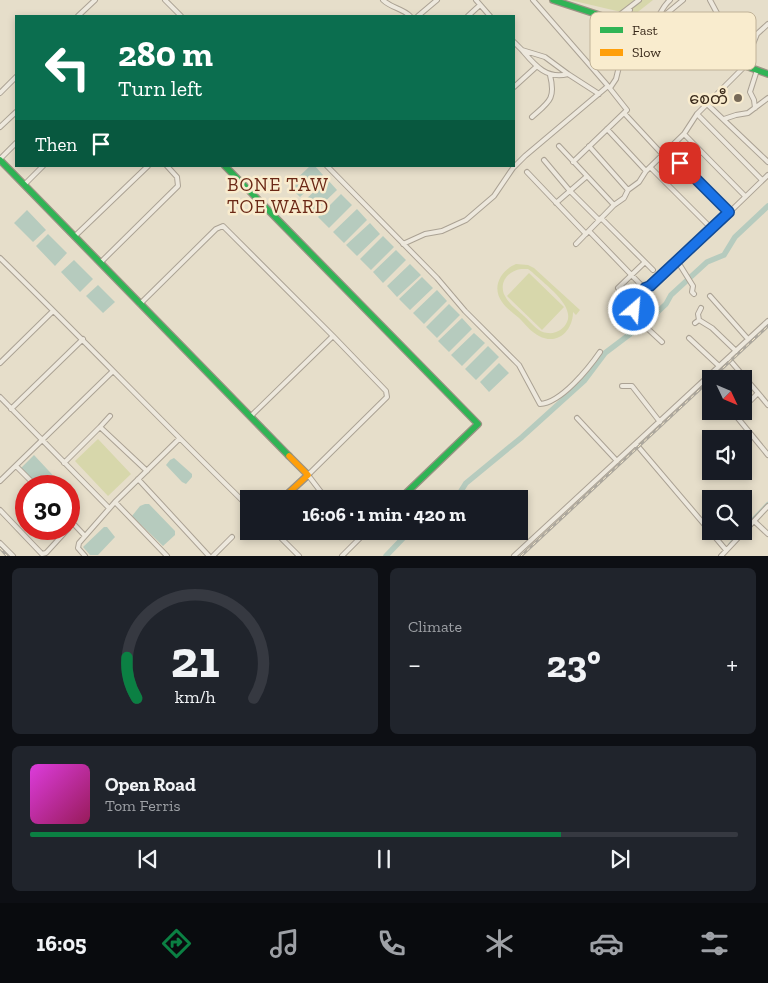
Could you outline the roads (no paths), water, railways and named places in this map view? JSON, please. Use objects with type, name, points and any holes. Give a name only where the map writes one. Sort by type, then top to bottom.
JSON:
[{"type":"street","points":[[79,15],[95,0]]},
{"type":"street","points":[[165,0],[180,15]]},
{"type":"street","points":[[383,0],[409,15]]},
{"type":"street","points":[[419,15],[437,0]]},
{"type":"street","points":[[476,0],[489,15]]},
{"type":"street","points":[[534,0],[590,65]]},
{"type":"street","points":[[553,0],[590,12]]},
{"type":"street","points":[[661,12],[670,0]]},
{"type":"street","points":[[668,12],[683,0]]},
{"type":"street","points":[[710,0],[716,12]]},
{"type":"street","points":[[624,12],[635,3]]},
{"type":"street","points":[[469,15],[480,5]]},
{"type":"street","points":[[756,37],[758,32],[768,24]]},
{"type":"street","points":[[515,43],[536,66],[550,74],[561,76],[568,74]]},
{"type":"street","points":[[522,50],[545,57],[599,94]]},
{"type":"street","points":[[515,86],[536,66]]},
{"type":"street","points":[[573,162],[627,110],[594,70]]},
{"type":"street","points":[[515,166],[616,81],[618,70]]},
{"type":"street","points":[[576,244],[614,205],[624,198],[628,190],[639,182],[646,171],[684,134],[697,114],[741,70]]},
{"type":"street","points":[[755,109],[754,99],[750,92],[757,70],[768,74]]},
{"type":"street","points":[[532,117],[549,101],[553,94],[550,74]]},
{"type":"street","points":[[0,93],[15,78]]},
{"type":"street","points":[[724,119],[748,113],[768,98]]},
{"type":"street","points":[[707,104],[768,162]]},
{"type":"street","points":[[0,128],[15,113]]},
{"type":"street","points":[[624,113],[663,155]]},
{"type":"street","points":[[697,114],[762,180]]},
{"type":"street","points":[[607,129],[646,171]]},
{"type":"street","points":[[684,134],[745,196]]},
{"type":"street","points":[[15,144],[0,159],[24,186],[308,475],[319,490]]},
{"type":"street","points":[[559,146],[614,205]]},
{"type":"street","points":[[589,146],[628,190]]},
{"type":"street","points":[[668,150],[729,212]]},
{"type":"street","points":[[544,160],[570,191],[653,270]]},
{"type":"street","points":[[24,186],[42,167]]},
{"type":"street","points":[[75,236],[147,167]]},
{"type":"street","points":[[100,262],[178,186],[177,177],[168,167]]},
{"type":"street","points":[[226,167],[478,424],[409,490]]},
{"type":"street","points":[[328,167],[519,365],[540,404],[551,401],[577,380],[589,368],[600,352]]},
{"type":"street","points":[[402,244],[424,234],[442,231],[474,214],[494,196],[514,167]]},
{"type":"street","points":[[650,167],[712,229]]},
{"type":"street","points":[[527,172],[556,204],[645,288]]},
{"type":"street","points":[[662,342],[633,315],[633,311],[645,288],[650,286],[678,262],[768,175]]},
{"type":"street","points":[[556,204],[586,177]]},
{"type":"street","points":[[140,304],[216,229],[223,226],[386,391],[388,397],[292,490]]},
{"type":"street","points":[[0,258],[240,498]]},
{"type":"street","points":[[618,288],[645,262]]},
{"type":"street","points":[[678,262],[687,279],[692,284],[694,294]]},
{"type":"street","points":[[710,296],[748,339]]},
{"type":"street","points":[[701,308],[698,314],[700,320],[712,328],[736,351]]},
{"type":"street","points":[[0,363],[52,311]]},
{"type":"street","points":[[695,323],[700,320]]},
{"type":"street","points":[[514,556],[768,321]]},
{"type":"street","points":[[251,416],[333,336]]},
{"type":"street","points":[[689,338],[719,366]]},
{"type":"street","points":[[11,409],[83,339]]},
{"type":"street","points":[[728,358],[738,370]]},
{"type":"street","points":[[0,481],[113,371]]},
{"type":"street","points":[[622,386],[632,386],[660,422]]},
{"type":"street","points":[[752,386],[768,405]]},
{"type":"street","points":[[752,399],[758,393]]},
{"type":"street","points":[[0,397],[109,508]]},
{"type":"street","points":[[64,463],[110,416]]},
{"type":"street","points":[[577,418],[617,461]]},
{"type":"street","points":[[739,420],[768,455]]},
{"type":"street","points":[[100,427],[146,471]]},
{"type":"street","points":[[85,556],[78,548],[78,545],[85,536],[109,508],[179,439]]},
{"type":"street","points":[[636,444],[725,549]]},
{"type":"street","points":[[16,466],[25,475]]},
{"type":"street","points":[[138,479],[209,556]]},
{"type":"street","points":[[115,502],[168,556]]},
{"type":"street","points":[[721,556],[725,549],[768,506]]},
{"type":"street","points":[[0,510],[15,526]]},
{"type":"street","points":[[754,521],[768,534]]},
{"type":"street","points":[[80,531],[85,536]]},
{"type":"street","points":[[213,556],[232,537]]},
{"type":"street","points":[[29,540],[42,554],[46,553],[57,540]]},
{"type":"street","points":[[283,540],[299,556]]},
{"type":"street","points":[[342,556],[358,540]]},
{"type":"street","points":[[0,543],[12,556]]},
{"type":"waterway","points":[[462,490],[466,483],[522,437],[584,381],[605,353],[650,319],[666,304],[671,295],[707,262],[724,255],[735,237],[768,206]]},
{"type":"waterway","points":[[752,520],[768,503]]},
{"type":"waterway","points":[[386,556],[401,540]]},
{"type":"waterway","points":[[730,544],[733,540]]},
{"type":"railway","points":[[721,370],[768,326]]},
{"type":"railway","points":[[521,556],[702,387]]},
{"type":"railway","points":[[0,548],[7,556]]},
{"type":"place","name":"စေတီ","points":[[738,98]]},
{"type":"district","name":"BONE TAW TOE WARD","points":[[278,195]]}]
